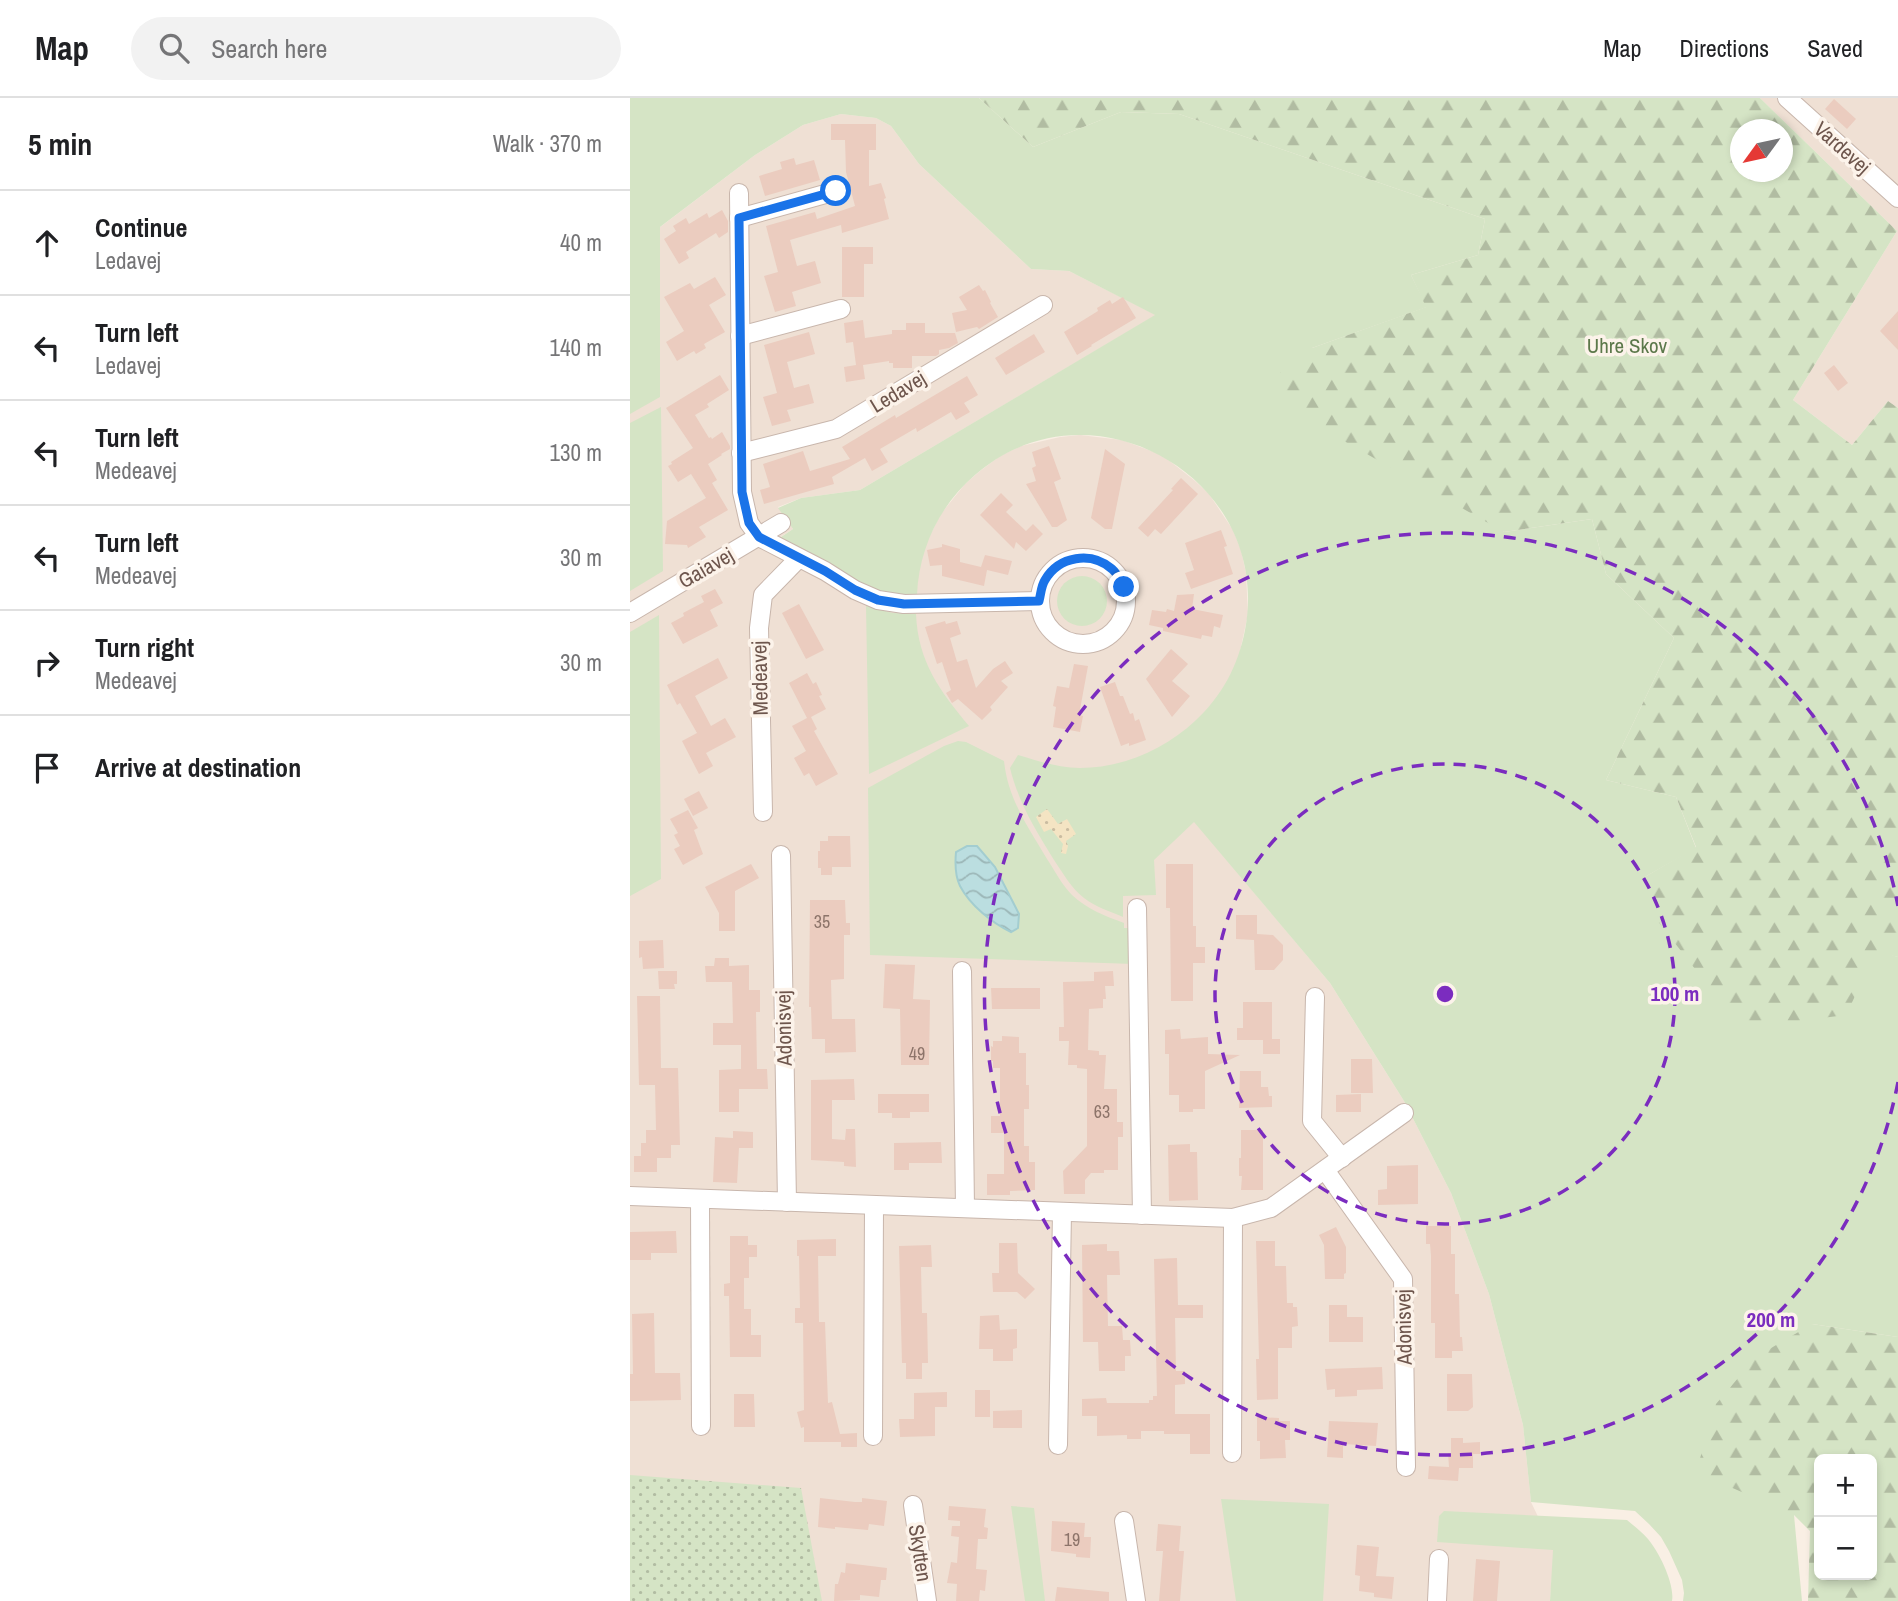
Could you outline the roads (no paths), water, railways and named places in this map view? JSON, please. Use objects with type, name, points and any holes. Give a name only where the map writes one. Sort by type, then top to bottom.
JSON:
[{"type":"street","name":"Vardevej","points":[[1787,98],[1898,198]]},
{"type":"street","points":[[739,218],[836,191]]},
{"type":"street","points":[[739,193],[742,492],[749,523],[759,537],[878,600],[904,604],[1039,601]]},
{"type":"street","name":"Ledavej","points":[[741,453],[836,429],[1044,305]]},
{"type":"street","points":[[740,336],[841,309]]},
{"type":"street","name":"Gaiavej","points":[[630,612],[782,523]]},
{"type":"street","name":"Medeavej","points":[[763,812],[759,628],[763,595],[799,558]]},
{"type":"street","points":[[1076,558],[1096,559],[1113,570],[1124,587],[1126,607],[1119,626],[1104,639],[1085,645],[1065,641],[1051,631],[1042,617],[1039,601],[1044,581],[1057,566],[1076,558]]},
{"type":"street","name":"Adonisvej","points":[[781,855],[787,1202]]},
{"type":"street","points":[[1137,908],[1142,1215]]},
{"type":"street","points":[[962,971],[965,1208]]},
{"type":"street","points":[[1315,997],[1312,1121],[1342,1158]]},
{"type":"street","points":[[630,1196],[1233,1218],[1272,1208],[1404,1113]]},
{"type":"street","name":"Adonisvej","points":[[1325,1170],[1403,1279],[1406,1467]]},
{"type":"street","points":[[700,1199],[701,1426]]},
{"type":"street","points":[[873,1436],[874,1205]]},
{"type":"street","points":[[1058,1445],[1062,1212]]},
{"type":"street","points":[[1232,1453],[1233,1218]]},
{"type":"street","name":"Skytten","points":[[913,1505],[927,1601]]},
{"type":"street","points":[[1124,1521],[1136,1601]]},
{"type":"street","points":[[1437,1601],[1439,1559]]},
{"type":"water","points":[[967,846],[977,846],[995,867],[1019,914],[1018,928],[1011,932],[982,913],[960,886],[956,852]]},
{"type":"park label","name":"Uhre Skov","points":[[1627,346]]}]
